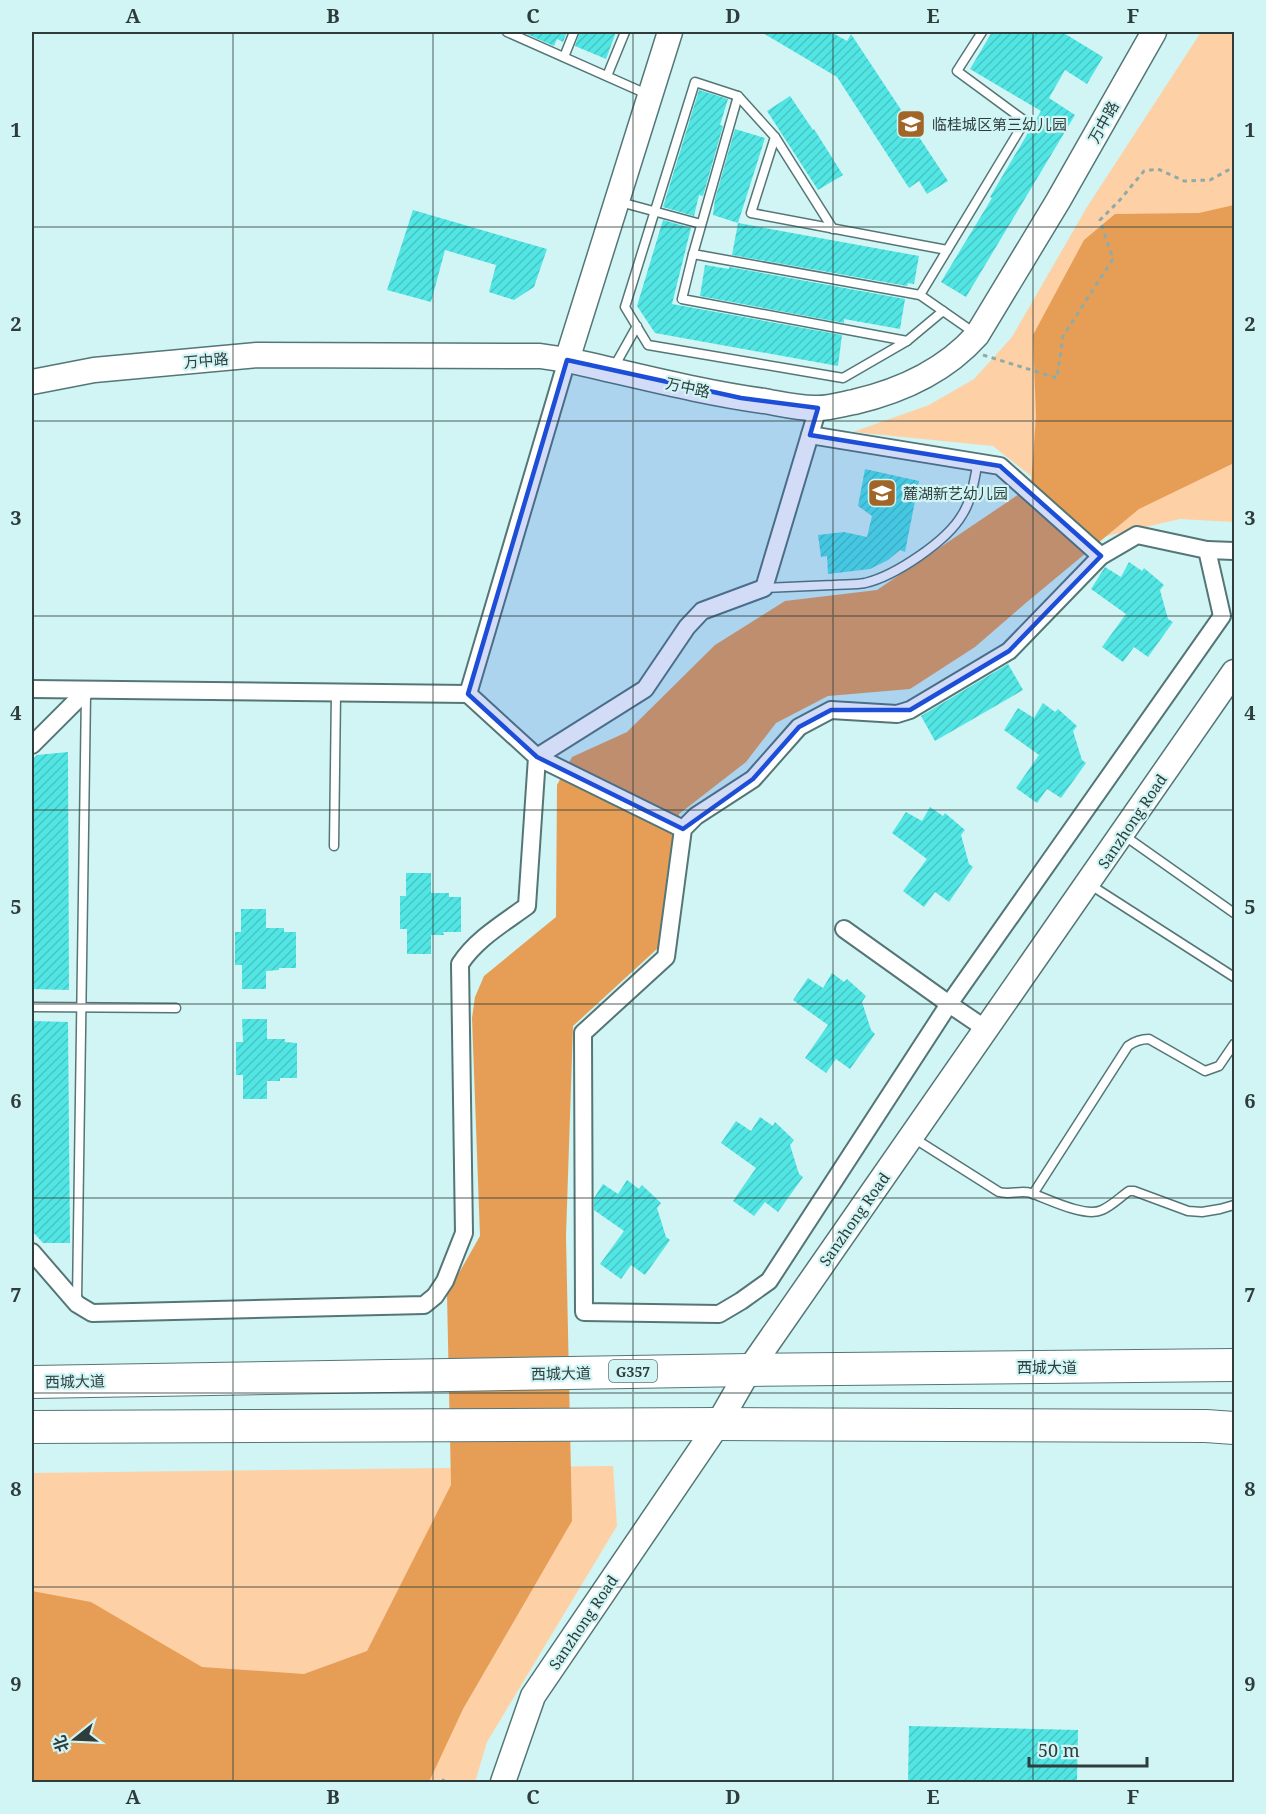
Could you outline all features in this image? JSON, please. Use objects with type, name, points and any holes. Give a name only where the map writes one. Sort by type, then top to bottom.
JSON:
[{"type":"highway","name":"西城大道","points":[[32,1382],[749,1370],[1234,1365]]},
{"type":"highway","points":[[32,1426],[718,1424],[1234,1428]]},
{"type":"street","points":[[468,694],[567,360],[670,32]]},
{"type":"street","name":"万中路","points":[[32,382],[94,370],[257,355],[540,356],[741,398],[818,408],[888,393],[939,368],[970,342],[1058,201],[1154,32]]},
{"type":"street","points":[[537,757],[645,689],[687,627],[702,611],[764,588],[818,408]]},
{"type":"street","points":[[810,435],[1000,466],[1101,555]]},
{"type":"street","points":[[1207,550],[1222,616],[949,1005],[769,1281],[719,1314],[584,1312],[583,1034],[666,957],[682,829],[696,816],[753,779],[799,727],[831,710],[897,714],[910,710],[1009,651],[1101,555],[1137,535],[1207,550],[1234,551]]},
{"type":"street","name":"Sanzhong Road","points":[[503,1782],[533,1696],[718,1424],[749,1370],[1089,884],[1234,672]]},
{"type":"street","points":[[32,689],[468,694],[537,757],[682,829]]},
{"type":"street","points":[[32,745],[86,691]]},
{"type":"street","points":[[32,1251],[77,1304],[92,1313],[424,1305],[435,1296],[445,1281],[464,1233],[460,964],[476,944],[526,906],[537,757]]},
{"type":"street","points":[[844,929],[986,1029]]},
{"type":"lane","points":[[507,32],[649,95]]},
{"type":"lane","points":[[564,57],[574,32]]},
{"type":"lane","points":[[607,76],[625,32]]},
{"type":"lane","points":[[920,296],[1024,121],[957,71],[982,32]]},
{"type":"lane","points":[[833,229],[776,137],[738,96],[695,82],[625,307],[648,345],[843,378],[907,341],[943,311]]},
{"type":"lane","points":[[738,96],[682,299],[907,341]]},
{"type":"lane","points":[[776,137],[751,213],[947,250]]},
{"type":"lane","points":[[616,201],[701,224]]},
{"type":"lane","points":[[693,254],[920,296],[943,311],[970,342]]},
{"type":"lane","points":[[612,370],[637,326]]},
{"type":"lane","points":[[764,588],[866,582],[878,579],[909,562],[949,532],[962,516],[968,504],[978,462]]},
{"type":"lane","points":[[77,1304],[86,691]]},
{"type":"lane","points":[[334,846],[336,693]]},
{"type":"lane","points":[[1122,834],[1234,914]]},
{"type":"lane","points":[[1089,884],[1234,977]]},
{"type":"lane","points":[[32,1007],[176,1008]]},
{"type":"lane","points":[[1033,1194],[1128,1046],[1137,1041],[1149,1039],[1205,1071],[1219,1066],[1234,1044]]},
{"type":"lane","points":[[911,1137],[999,1192],[1006,1194],[1028,1192],[1062,1206],[1094,1212],[1101,1211],[1129,1191],[1188,1211],[1202,1212],[1234,1205]]},
{"type":"path","points":[[970,342],[1057,378],[1064,336],[1113,259],[1100,220],[1144,171],[1158,169],[1184,181],[1210,180],[1234,167]]},
{"type":"highlighted area","points":[[567,360],[741,398],[818,408],[810,435],[1000,466],[1101,556],[1009,651],[910,710],[831,710],[799,727],[753,779],[683,829],[537,757],[468,694]]},
{"type":"shaded area","points":[[1201,32],[1234,32],[1234,522],[1180,519],[1107,536],[993,446],[853,432],[929,405],[974,379],[1012,337],[1087,207]]},
{"type":"shaded area","points":[[1234,205],[1234,463],[1139,509],[975,647],[910,689],[828,696],[776,723],[746,762],[679,814],[658,948],[573,1026],[566,1236],[572,1521],[463,1709],[429,1782],[32,1782],[32,1591],[91,1602],[202,1667],[304,1674],[367,1651],[451,1485],[447,1294],[480,1236],[472,1018],[475,997],[484,976],[556,917],[557,785],[572,757],[627,732],[715,645],[785,601],[877,590],[1031,486],[1036,416],[1033,335],[1084,240],[1115,214],[1199,213]]},
{"type":"shaded area","points":[[613,1466],[617,1526],[487,1742],[475,1782],[32,1782],[32,1473]]},
{"type":"building","points":[[522,32],[567,32],[563,42],[557,39],[554,46]]},
{"type":"building","points":[[580,32],[616,32],[606,59],[575,46]]},
{"type":"building","points":[[761,32],[831,32],[847,41],[851,34],[948,181],[927,194],[919,181],[909,188],[837,77]]},
{"type":"building","points":[[992,32],[1062,32],[1103,57],[1087,84],[1065,70],[1049,98],[1075,115],[966,297],[941,282],[1041,111],[970,69]]},
{"type":"building","points":[[699,90],[728,99],[720,125],[723,126],[703,196],[699,195],[694,216],[663,207]]},
{"type":"building","points":[[790,96],[843,175],[818,190],[767,111]]},
{"type":"building","points":[[735,129],[765,138],[738,223],[713,215],[715,199]]},
{"type":"building","points":[[413,210],[547,249],[534,287],[514,300],[489,292],[496,265],[445,250],[431,302],[387,290]]},
{"type":"building","points":[[663,220],[691,228],[672,304],[842,335],[838,366],[655,333],[637,306]]},
{"type":"building","points":[[738,223],[919,256],[914,284],[908,283],[907,286],[732,255]]},
{"type":"building","points":[[705,265],[729,269],[729,267],[905,299],[900,329],[844,319],[844,323],[700,296]]},
{"type":"building","points":[[865,469],[919,481],[905,552],[900,550],[888,560],[870,569],[828,574],[827,556],[821,557],[818,535],[844,532],[867,537],[872,516],[858,506]]},
{"type":"building","points":[[1129,562],[1142,571],[1144,568],[1164,585],[1160,590],[1168,619],[1173,622],[1148,657],[1134,647],[1123,662],[1102,647],[1126,614],[1091,589],[1105,567],[1121,577]]},
{"type":"building","points":[[1008,664],[1023,690],[935,741],[921,716]]},
{"type":"building","points":[[1043,703],[1055,712],[1058,709],[1077,726],[1073,731],[1082,760],[1086,763],[1061,798],[1047,789],[1037,803],[1016,788],[1039,755],[1004,730],[1018,708],[1034,718]]},
{"type":"building","points":[[68,752],[69,990],[32,989],[32,760],[37,755]]},
{"type":"building","points":[[930,807],[943,816],[945,813],[965,830],[961,835],[969,864],[973,867],[949,902],[935,892],[924,907],[903,891],[927,859],[892,833],[906,812],[922,821]]},
{"type":"building","points":[[406,873],[431,873],[431,893],[449,893],[449,897],[461,897],[461,932],[431,935],[431,954],[407,954],[407,929],[400,929],[400,896],[406,896]]},
{"type":"building","points":[[241,909],[266,909],[266,928],[284,928],[284,932],[296,932],[296,968],[266,971],[266,989],[242,989],[242,965],[235,965],[235,932],[241,932]]},
{"type":"building","points":[[832,973],[844,982],[847,979],[866,996],[862,1002],[871,1030],[875,1034],[850,1069],[836,1059],[826,1073],[805,1058],[828,1025],[793,1000],[808,978],[823,988]]},
{"type":"building","points":[[242,1019],[267,1019],[267,1039],[285,1039],[285,1042],[297,1043],[297,1078],[267,1081],[267,1099],[243,1099],[243,1075],[236,1075],[236,1042],[243,1042]]},
{"type":"building","points":[[32,1021],[68,1022],[70,1243],[43,1243],[32,1231]]},
{"type":"building","points":[[760,1117],[773,1126],[775,1122],[794,1140],[790,1145],[799,1174],[803,1177],[778,1212],[765,1202],[754,1216],[733,1201],[756,1168],[721,1143],[736,1121],[751,1131]]},
{"type":"building","points":[[627,1180],[639,1189],[642,1185],[661,1203],[657,1208],[666,1237],[670,1240],[645,1275],[631,1265],[621,1279],[600,1264],[624,1231],[594,1210],[594,1198],[603,1184],[618,1194]]},
{"type":"building","points":[[909,1726],[1078,1730],[1077,1782],[908,1782]]},
{"type":"place","name":"临桂城区第三幼儿园","points":[[911,124]]},
{"type":"place","name":"麓湖新艺幼儿园","points":[[882,493]]}]
